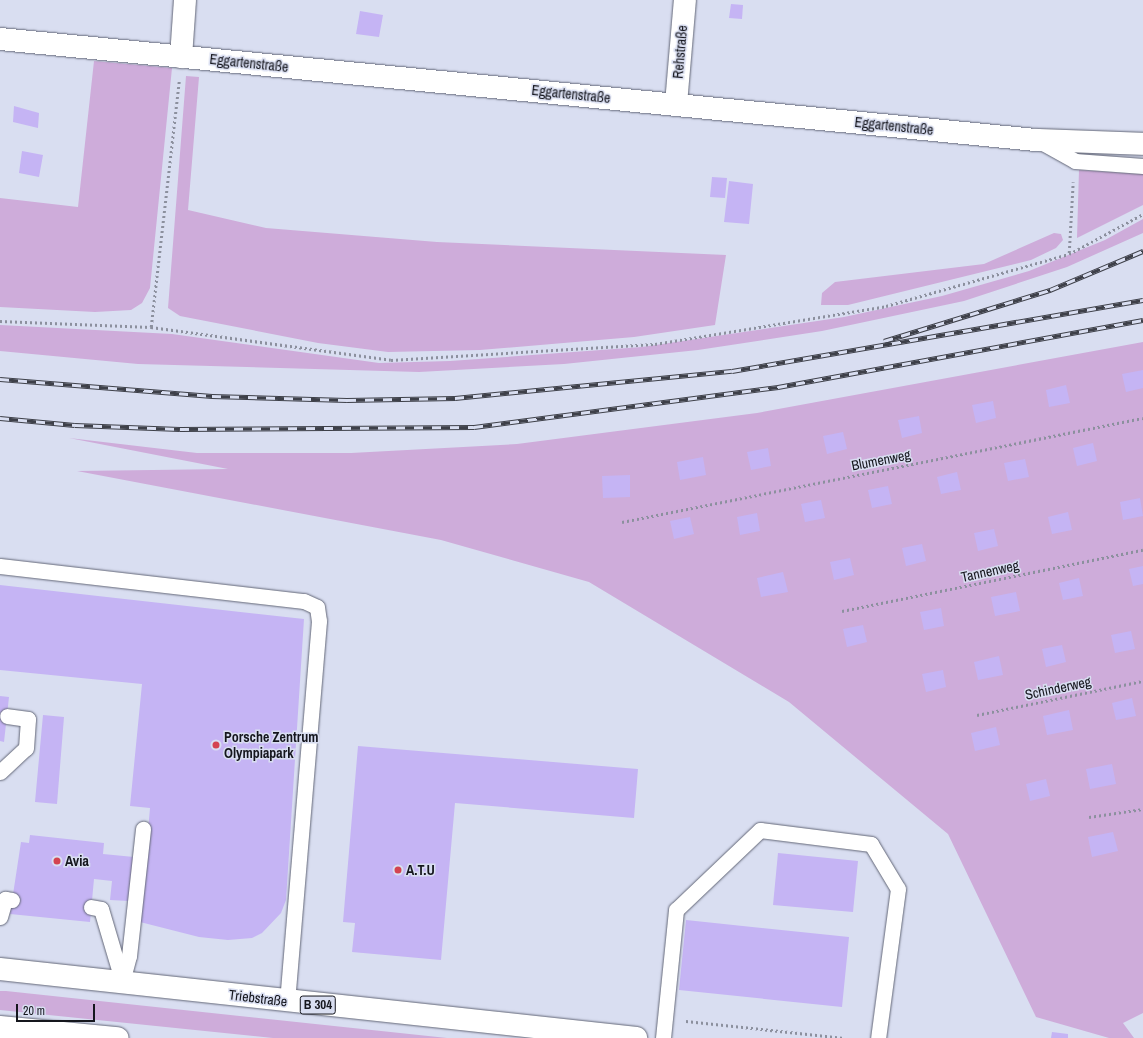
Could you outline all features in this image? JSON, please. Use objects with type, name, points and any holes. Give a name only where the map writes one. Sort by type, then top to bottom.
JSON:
[{"type":"street","points":[[181,57],[185,0]]},
{"type":"street","name":"Rehstraße","points":[[676,104],[685,0]]},
{"type":"street","name":"Eggartenstraße","points":[[0,39],[1036,140],[1143,144]]},
{"type":"street","name":"Triebstraße","points":[[0,970],[122,982],[287,1002],[636,1038]]},
{"type":"street","points":[[0,1026],[117,1038]]},
{"type":"lane","points":[[1036,140],[1075,161],[1143,166]]},
{"type":"lane","points":[[0,566],[304,601],[316,607],[319,621],[287,1002]]},
{"type":"lane","points":[[0,772],[26,748],[28,719],[7,716]]},
{"type":"lane","points":[[122,982],[129,956],[142,829]]},
{"type":"lane","points":[[663,1038],[676,910],[760,830],[871,844],[898,889],[878,1038]]},
{"type":"lane","points":[[0,917],[5,899],[12,900]]},
{"type":"lane","points":[[92,908],[101,909],[122,982]]},
{"type":"path","points":[[151,327],[181,57]]},
{"type":"path","points":[[1069,254],[1075,161]]},
{"type":"path","points":[[0,321],[151,327],[391,360],[655,344],[886,306],[1069,254],[1143,214]]},
{"type":"path","name":"Blumenweg","points":[[622,522],[1143,418]]},
{"type":"path","name":"Tannenweg","points":[[842,611],[1143,550]]},
{"type":"path","name":"Schinderweg","points":[[977,715],[1143,681]]},
{"type":"path","points":[[1089,817],[1143,808]]},
{"type":"shaded area","points":[[94,61],[172,68],[150,288],[142,303],[131,310],[95,312],[0,307],[0,198],[78,207]]},
{"type":"shaded area","points":[[186,76],[199,77],[188,210],[266,228],[437,242],[726,255],[715,325],[634,337],[480,350],[388,352],[318,343],[180,316],[168,308]]},
{"type":"shaded area","points":[[1079,170],[1143,174],[1143,205],[1077,238]]},
{"type":"shaded area","points":[[1143,219],[1143,233],[1067,267],[964,301],[822,331],[698,350],[564,364],[419,372],[138,364],[0,351],[0,325],[172,334],[379,363],[450,361],[642,347],[844,317],[942,296],[1029,271],[1105,240]]},
{"type":"shaded area","points":[[1054,233],[1061,234],[1063,240],[1056,248],[1031,260],[848,305],[821,305],[822,293],[835,282],[984,264]]},
{"type":"shaded area","points":[[1143,342],[1143,1013],[1123,1023],[1134,1038],[1109,1038],[1036,1017],[948,834],[789,702],[589,582],[441,540],[77,471],[228,469],[69,438],[197,453],[351,453],[517,444],[757,413]]},
{"type":"shaded area","points":[[0,991],[447,1038],[273,1038],[0,1010]]},
{"type":"building","points":[[731,4],[743,5],[742,19],[729,18]]},
{"type":"building","points":[[360,11],[383,15],[379,37],[356,34]]},
{"type":"building","points":[[14,106],[39,113],[38,128],[13,122]]},
{"type":"building","points":[[22,151],[43,155],[39,177],[19,173]]},
{"type":"building","points":[[712,177],[727,178],[725,198],[710,197]]},
{"type":"building","points":[[729,181],[753,184],[749,224],[724,222]]},
{"type":"building","points":[[1143,370],[1143,388],[1126,392],[1122,374]]},
{"type":"building","points":[[1066,385],[1070,403],[1049,407],[1046,390]]},
{"type":"building","points":[[993,401],[996,418],[976,423],[972,405]]},
{"type":"building","points":[[919,416],[922,433],[902,438],[898,420]]},
{"type":"building","points":[[843,432],[847,449],[827,454],[823,436]]},
{"type":"building","points":[[1093,443],[1097,461],[1077,466],[1073,448]]},
{"type":"building","points":[[768,448],[771,466],[751,470],[747,452]]},
{"type":"building","points":[[703,457],[706,475],[680,480],[677,462]]},
{"type":"building","points":[[1025,459],[1029,477],[1008,481],[1004,463]]},
{"type":"building","points":[[957,472],[961,490],[941,494],[937,477]]},
{"type":"building","points":[[630,475],[630,497],[603,498],[602,476]]},
{"type":"building","points":[[888,486],[892,504],[872,508],[868,490]]},
{"type":"building","points":[[1140,498],[1143,516],[1123,520],[1120,502]]},
{"type":"building","points":[[821,500],[825,518],[805,522],[801,504]]},
{"type":"building","points":[[1068,512],[1072,530],[1052,534],[1048,517]]},
{"type":"building","points":[[757,513],[760,531],[740,535],[737,517]]},
{"type":"building","points":[[690,517],[694,534],[674,539],[670,521]]},
{"type":"building","points":[[994,529],[998,546],[978,551],[974,533]]},
{"type":"building","points":[[922,544],[926,561],[906,566],[902,548]]},
{"type":"building","points":[[850,558],[854,575],[834,580],[830,562]]},
{"type":"building","points":[[1143,566],[1143,584],[1133,586],[1129,569]]},
{"type":"building","points":[[783,572],[788,592],[761,597],[757,578]]},
{"type":"building","points":[[1079,578],[1083,596],[1063,600],[1059,583]]},
{"type":"building","name":"Porsche Zentrum Olympiapark","points":[[0,585],[304,619],[286,900],[281,913],[262,933],[252,938],[228,940],[199,937],[140,922],[150,808],[130,806],[142,684],[0,670]]},
{"type":"building","points":[[1016,592],[1020,611],[995,616],[991,597]]},
{"type":"building","points":[[941,608],[944,626],[924,630],[920,612]]},
{"type":"building","points":[[863,625],[867,642],[847,647],[843,629]]},
{"type":"building","points":[[1131,631],[1135,649],[1115,653],[1111,635]]},
{"type":"building","points":[[1062,645],[1066,662],[1046,667],[1042,649]]},
{"type":"building","points":[[999,656],[1003,675],[978,680],[974,662]]},
{"type":"building","points":[[943,670],[946,687],[926,692],[922,674]]},
{"type":"building","points":[[0,696],[9,697],[4,742],[0,741]]},
{"type":"building","points":[[1132,698],[1136,716],[1116,720],[1112,703]]},
{"type":"building","points":[[1069,710],[1073,730],[1047,735],[1043,716]]},
{"type":"building","points":[[43,715],[64,717],[57,804],[35,802]]},
{"type":"building","points":[[996,727],[1000,745],[975,751],[971,733]]},
{"type":"building","name":"A.T.U","points":[[358,746],[638,769],[634,818],[455,803],[441,960],[352,952],[355,923],[343,922]]},
{"type":"building","points":[[1112,764],[1116,784],[1090,789],[1086,769]]},
{"type":"building","points":[[1046,779],[1050,796],[1030,801],[1026,784]]},
{"type":"building","points":[[1113,832],[1118,851],[1092,857],[1088,837]]},
{"type":"building","points":[[30,835],[104,843],[103,854],[134,857],[129,901],[110,900],[112,881],[94,879],[90,922],[10,914],[21,842],[29,843]]},
{"type":"building","points":[[778,853],[858,861],[853,912],[773,905]]},
{"type":"building","points":[[686,920],[849,937],[842,1007],[679,990]]},
{"type":"building","points":[[1052,1032],[1068,1034],[1068,1038],[1051,1038]]},
{"type":"railway","points":[[884,341],[1050,290],[1143,251]]},
{"type":"railway","points":[[0,379],[212,396],[347,400],[455,398],[732,371],[1143,300]]},
{"type":"railway","points":[[0,418],[75,425],[180,429],[474,427],[778,387],[1143,320]]},
{"type":"place","name":"Porsche Zentrum Olympiapark","points":[[216,745]]},
{"type":"place","name":"Avia","points":[[57,861]]},
{"type":"place","name":"A.T.U","points":[[398,870]]}]
